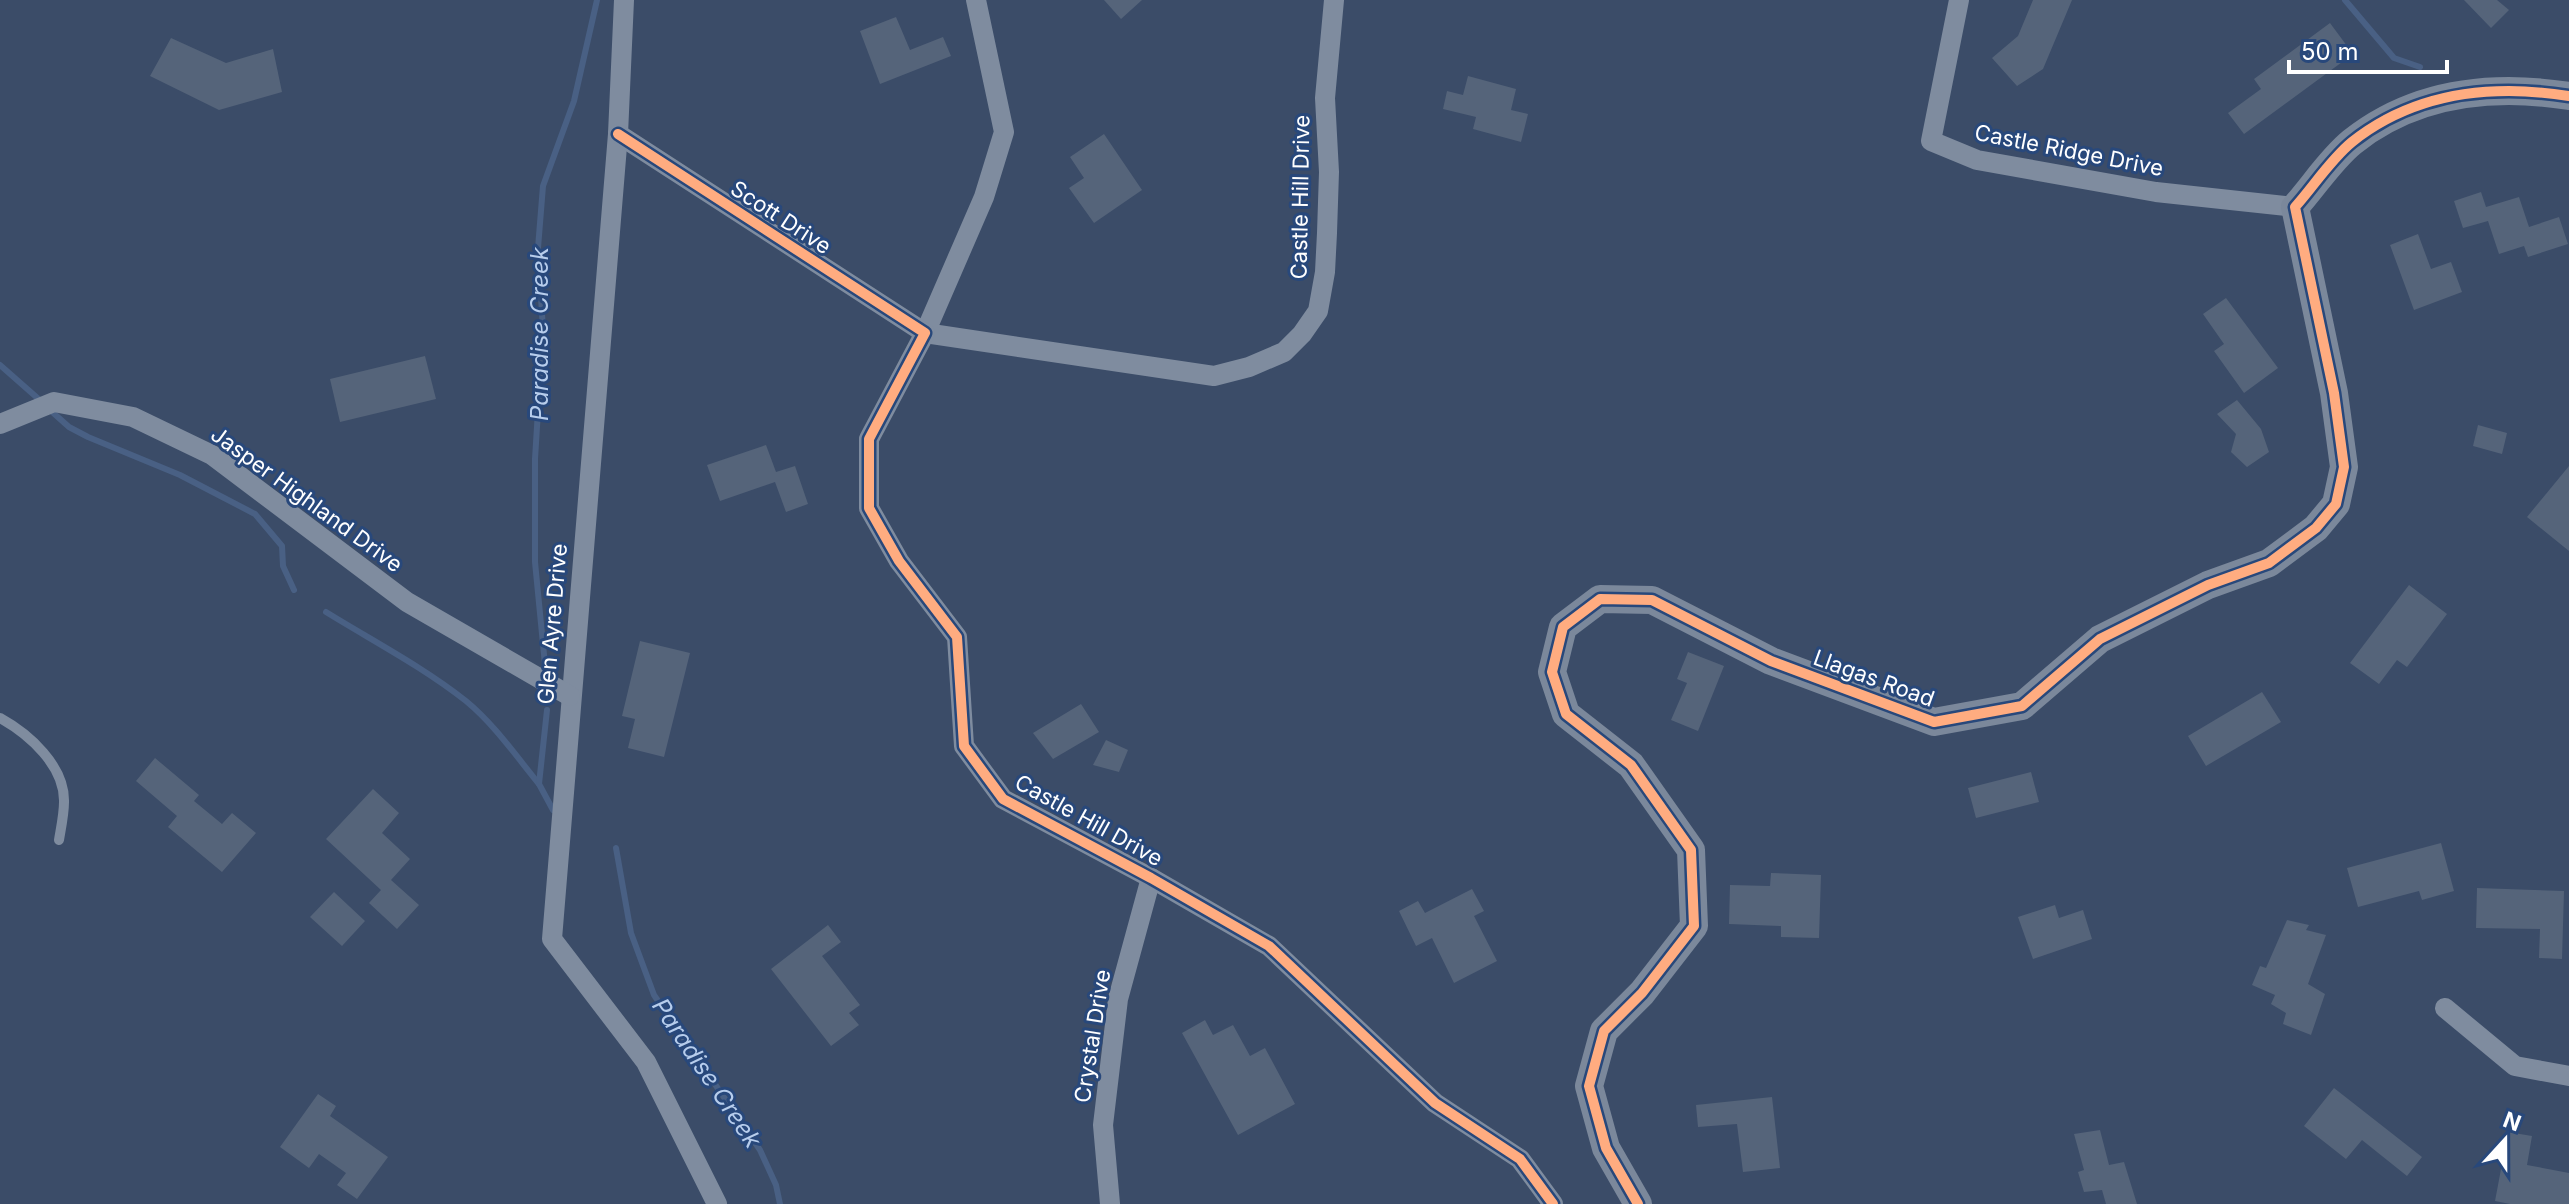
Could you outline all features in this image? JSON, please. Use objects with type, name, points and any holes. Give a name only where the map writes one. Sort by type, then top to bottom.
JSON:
[{"type":"street","name":"Glen Ayre Drive","points":[[624,0],[618,134],[552,939],[646,1062],[717,1204]]},
{"type":"street","name":"Castle Hill Drive","points":[[976,0],[1004,132],[984,197],[925,333],[869,439],[869,508],[899,561],[957,637],[964,746],[1003,799],[1151,878],[1269,946],[1435,1103],[1520,1159],[1553,1204]]},
{"type":"street","name":"Castle Hill Drive","points":[[925,333],[1214,376],[1249,367],[1284,352],[1318,311],[1325,272],[1329,172],[1325,98],[1334,0]]},
{"type":"street","name":"Castle Ridge Drive","points":[[1959,0],[1931,141],[1977,160],[2156,192],[2295,207]]},
{"type":"street","points":[[2295,207],[2351,143],[2396,115],[2444,96],[2493,91],[2569,96]]},
{"type":"street","name":"Scott Drive","points":[[618,134],[925,333]]},
{"type":"street","name":"Llagas Road","points":[[1638,1204],[1606,1148],[1589,1086],[1604,1031],[1642,993],[1694,926],[1691,850],[1631,765],[1566,714],[1552,672],[1563,627],[1600,599],[1652,600],[1771,661],[1934,722],[2022,706],[2100,639],[2208,585],[2269,563],[2316,528],[2336,504],[2344,467],[2334,393],[2295,207]]},
{"type":"street","name":"Jasper Highland Drive","points":[[0,424],[54,402],[133,417],[146,423],[212,455],[407,602],[570,696]]},
{"type":"street","name":"Crystal Drive","points":[[1110,1204],[1103,1125],[1116,1015],[1151,878]]},
{"type":"street","points":[[2445,1008],[2515,1066],[2569,1076]]},
{"type":"lane","points":[[0,718],[19,729],[52,762],[65,799],[59,840]]},
{"type":"building","points":[[1104,0],[1142,0],[1121,19]]},
{"type":"building","points":[[2033,0],[2072,0],[2043,69],[2017,86],[1992,58],[2018,36]]},
{"type":"building","points":[[2464,0],[2497,0],[2509,10],[2491,28]]},
{"type":"building","points":[[896,17],[910,50],[943,37],[951,56],[880,84],[860,31]]},
{"type":"building","points":[[2330,23],[2353,54],[2244,134],[2228,113],[2261,89],[2254,79]]},
{"type":"building","points":[[171,38],[226,63],[273,49],[282,92],[219,110],[150,76]]},
{"type":"building","points":[[1468,76],[1516,89],[1511,110],[1528,114],[1521,142],[1473,129],[1476,117],[1443,109],[1447,91],[1463,95]]},
{"type":"building","points":[[1104,134],[1142,190],[1094,223],[1069,188],[1084,178],[1070,157]]},
{"type":"building","points":[[2481,192],[2486,207],[2519,197],[2529,227],[2559,217],[2568,244],[2528,257],[2524,246],[2499,254],[2488,221],[2463,228],[2454,201]]},
{"type":"building","points":[[2418,234],[2431,269],[2451,262],[2462,292],[2414,310],[2390,245]]},
{"type":"building","points":[[2226,298],[2278,368],[2244,393],[2214,351],[2224,344],[2203,314]]},
{"type":"building","points":[[425,356],[436,399],[340,422],[330,379]]},
{"type":"building","points":[[2237,400],[2261,429],[2269,452],[2247,467],[2231,452],[2236,434],[2217,414]]},
{"type":"building","points":[[2478,425],[2507,433],[2502,454],[2473,446]]},
{"type":"building","points":[[766,445],[776,472],[795,466],[808,504],[786,512],[775,482],[720,501],[707,465]]},
{"type":"building","points":[[2569,466],[2569,551],[2527,517]]},
{"type":"building","points":[[2409,585],[2447,614],[2407,667],[2397,660],[2379,684],[2350,663]]},
{"type":"building","points":[[640,641],[690,653],[664,757],[628,748],[635,719],[622,716]]},
{"type":"building","points":[[1688,652],[1724,666],[1698,731],[1671,720],[1687,683],[1677,679]]},
{"type":"building","points":[[2262,692],[2281,722],[2206,766],[2188,736]]},
{"type":"building","points":[[1081,704],[1099,732],[1053,759],[1033,733]]},
{"type":"building","points":[[1106,740],[1128,750],[1119,772],[1093,765]]},
{"type":"building","points":[[155,758],[199,795],[194,801],[222,824],[232,813],[256,833],[222,872],[168,827],[177,816],[136,781]]},
{"type":"building","points":[[2031,772],[2039,802],[1976,818],[1968,788]]},
{"type":"building","points":[[373,789],[399,813],[382,833],[410,859],[391,880],[419,905],[397,929],[369,903],[381,890],[326,839]]},
{"type":"building","points":[[2441,843],[2454,891],[2422,900],[2419,891],[2358,907],[2347,868]]},
{"type":"building","points":[[1771,873],[1821,875],[1819,938],[1781,937],[1781,926],[1729,924],[1730,885],[1770,886]]},
{"type":"building","points":[[2477,888],[2564,891],[2562,959],[2539,958],[2540,929],[2476,928]]},
{"type":"building","points":[[1472,889],[1484,911],[1474,916],[1497,961],[1454,983],[1432,938],[1416,946],[1399,911],[1418,901],[1425,913]]},
{"type":"building","points":[[334,892],[365,921],[342,946],[310,917]]},
{"type":"building","points":[[2055,905],[2059,918],[2083,910],[2092,939],[2033,959],[2018,917]]},
{"type":"building","points":[[2287,920],[2309,925],[2306,930],[2326,935],[2308,984],[2325,994],[2311,1035],[2283,1024],[2286,1013],[2271,1004],[2275,995],[2252,985],[2260,966],[2266,968]]},
{"type":"building","points":[[828,925],[841,942],[822,956],[860,1005],[849,1013],[859,1025],[831,1046],[771,969]]},
{"type":"building","points":[[1205,1020],[1213,1035],[1233,1025],[1250,1056],[1265,1048],[1295,1104],[1238,1135],[1182,1033]]},
{"type":"building","points":[[2334,1088],[2422,1157],[2407,1176],[2362,1140],[2346,1159],[2304,1126]]},
{"type":"building","points":[[318,1094],[336,1106],[330,1116],[388,1157],[357,1199],[337,1185],[346,1173],[319,1154],[309,1168],[280,1147]]},
{"type":"building","points":[[1772,1097],[1780,1168],[1743,1172],[1737,1124],[1698,1127],[1696,1105]]},
{"type":"building","points":[[2100,1130],[2109,1165],[2124,1162],[2137,1204],[2106,1204],[2102,1190],[2084,1192],[2078,1172],[2084,1170],[2074,1134]]},
{"type":"building","points":[[2508,1132],[2532,1136],[2527,1165],[2569,1173],[2569,1204],[2495,1201]]},
{"type":"waterway","name":"Paradise Creek","points":[[546,675],[535,562],[535,459],[543,330],[538,248],[543,186],[574,101],[597,0]]},
{"type":"waterway","points":[[2345,0],[2394,58],[2420,67]]},
{"type":"waterway","points":[[0,365],[42,402]]},
{"type":"waterway","points":[[50,410],[69,427],[88,437],[180,475],[255,514],[282,546],[283,566],[294,590]]},
{"type":"waterway","points":[[326,612],[466,701],[496,730],[539,784]]},
{"type":"waterway","name":"Paradise Creek","points":[[547,710],[539,784],[553,810]]},
{"type":"waterway","name":"Paradise Creek","points":[[616,848],[631,933],[654,995],[760,1150],[776,1185],[780,1204]]},
{"type":"cycle path","points":[[1638,1204],[1606,1148],[1589,1086],[1604,1031],[1642,993],[1694,926],[1691,850],[1631,765],[1566,714],[1552,672],[1563,627],[1600,599],[1652,600],[1771,661],[1934,722],[2022,706],[2100,639],[2208,585],[2269,563],[2316,528],[2336,504],[2344,467],[2334,393],[2295,207],[2337,157],[2376,125],[2428,102],[2483,92],[2540,92],[2569,96]]},
{"type":"cycle path","points":[[618,134],[925,333],[869,439],[869,508],[899,561],[957,637],[964,746],[1003,799],[1151,878],[1269,946],[1435,1103],[1520,1159],[1553,1204]]}]
